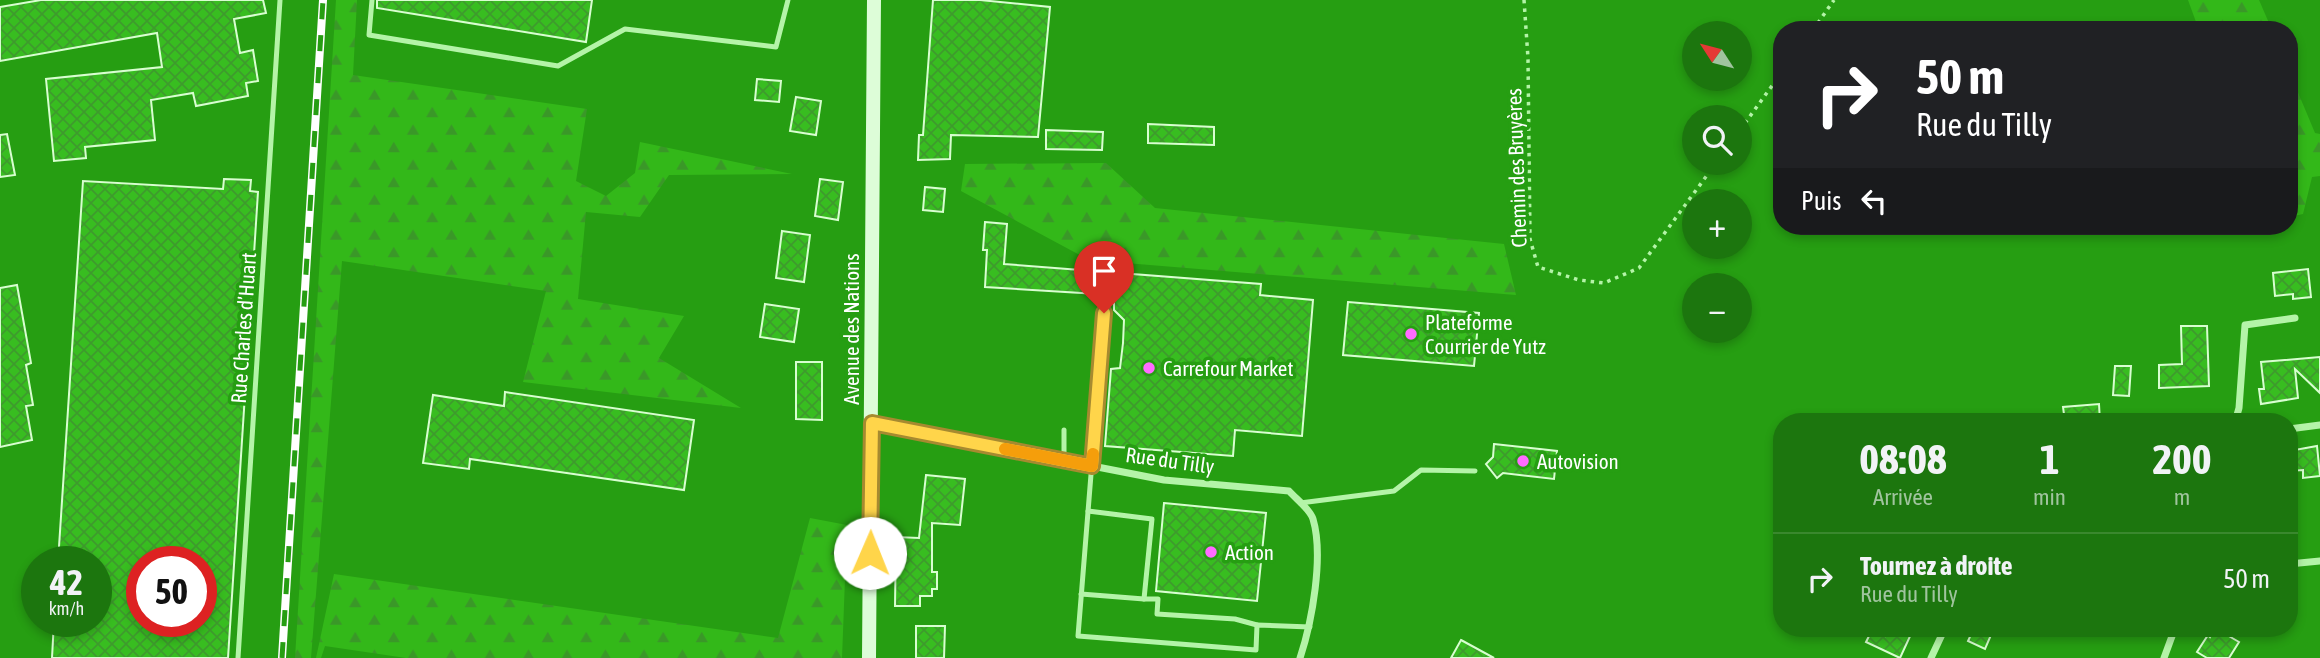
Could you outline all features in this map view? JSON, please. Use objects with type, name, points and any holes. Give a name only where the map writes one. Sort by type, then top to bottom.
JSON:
[{"type":"main road","name":"Avenue des Nations","points":[[869,658],[874,0]]},
{"type":"street","points":[[2238,413],[2245,325],[2295,318]]},
{"type":"street","name":"Rue du Tilly","points":[[872,423],[1164,480],[1289,491],[1300,503]]},
{"type":"street","points":[[2298,428],[2320,425]]},
{"type":"street","points":[[1300,503],[1312,517],[1318,552],[1310,626],[1300,658]]},
{"type":"street","points":[[2298,563],[2320,561]]},
{"type":"street","points":[[1931,658],[1941,637]]},
{"type":"street","points":[[2164,658],[2172,637]]},
{"type":"lane","name":"Rue Charles d’Huart","points":[[238,658],[280,0]]},
{"type":"lane","points":[[372,0],[369,35],[558,66],[625,29],[776,47],[788,0]]},
{"type":"lane","points":[[1104,313],[1078,636],[1256,650],[1257,625]]},
{"type":"lane","points":[[1064,430],[1064,461]]},
{"type":"lane","points":[[1300,503],[1394,491],[1421,470],[1475,471]]},
{"type":"lane","points":[[1088,511],[1152,519],[1144,599]]},
{"type":"lane","points":[[1081,594],[1158,599],[1157,614],[1235,620],[1257,625],[1310,626]]},
{"type":"path","name":"Chemin des Bruyères","points":[[1524,0],[1528,58],[1530,239],[1538,267],[1578,279],[1604,283],[1639,268],[1707,175]]},
{"type":"path","points":[[1819,21],[1834,0]]},
{"type":"path","points":[[1752,113],[1773,84]]},
{"type":"green space","points":[[336,0],[357,0],[353,75],[587,109],[576,181],[606,196],[635,173],[640,142],[792,174],[669,175],[640,217],[586,212],[578,299],[684,316],[659,358],[741,408],[523,382],[546,291],[342,261],[311,658],[295,658]]},
{"type":"green space","points":[[2188,0],[2259,0],[2268,21],[2196,21]]},
{"type":"green space","points":[[2298,92],[2315,133],[2320,134],[2320,176],[2312,177],[2303,214],[2298,215]]},
{"type":"green space","points":[[1106,163],[1155,208],[1504,244],[1516,295],[1089,260],[961,191],[965,164]]},
{"type":"green space","points":[[810,518],[847,525],[842,658],[406,658],[325,646],[321,658],[316,658],[334,574],[778,638]]},
{"type":"building","points":[[41,0],[263,0],[266,13],[234,19],[240,53],[253,50],[258,81],[246,83],[248,96],[196,106],[193,93],[151,100],[155,140],[85,147],[86,158],[54,161],[46,79],[162,67],[157,33],[0,61],[0,7]]},
{"type":"building","points":[[377,0],[592,0],[586,42],[377,8]]},
{"type":"building","points":[[933,0],[980,0],[1050,7],[1038,137],[951,135],[950,159],[918,160],[919,135],[923,135]]},
{"type":"building","points":[[757,79],[781,81],[779,102],[755,100]]},
{"type":"building","points":[[796,97],[821,101],[816,135],[790,131]]},
{"type":"building","points":[[1148,124],[1214,127],[1214,145],[1148,143]]},
{"type":"building","points":[[1046,130],[1103,132],[1102,150],[1046,149]]},
{"type":"building","points":[[7,134],[15,175],[0,177],[0,135]]},
{"type":"building","points":[[224,179],[251,180],[250,191],[258,192],[228,658],[52,658],[53,637],[112,637],[112,546],[59,546],[83,181],[223,189]]},
{"type":"building","points":[[820,179],[843,182],[838,220],[815,216]]},
{"type":"building","points":[[925,187],[945,189],[943,212],[923,210]]},
{"type":"building","points":[[985,222],[1007,224],[1004,264],[1261,284],[1260,295],[1313,300],[1302,436],[1235,430],[1233,456],[1105,446],[1111,369],[1120,368],[1123,343],[1124,320],[1114,310],[1114,295],[985,287]]},
{"type":"building","points":[[782,231],[810,235],[804,282],[776,278]]},
{"type":"building","points":[[2308,269],[2311,297],[2293,299],[2293,294],[2275,296],[2273,273]]},
{"type":"building","points":[[17,285],[31,363],[26,365],[33,405],[26,406],[32,440],[0,447],[0,288]]},
{"type":"building","name":"Plateforme Courrier de Yutz","points":[[1348,302],[1479,313],[1474,366],[1343,355]]},
{"type":"building","points":[[765,304],[799,309],[794,342],[760,337]]},
{"type":"building","points":[[2181,326],[2207,326],[2209,386],[2159,388],[2159,365],[2182,364]]},
{"type":"building","points":[[2320,357],[2320,393],[2295,369],[2298,398],[2261,404],[2259,389],[2264,389],[2261,362]]},
{"type":"building","points":[[796,362],[822,362],[822,420],[796,419]]},
{"type":"building","points":[[2115,366],[2131,366],[2129,396],[2113,395]]},
{"type":"building","points":[[505,392],[694,420],[684,490],[470,459],[469,469],[423,463],[433,395],[504,406]]},
{"type":"building","points":[[2099,404],[2100,413],[2064,413],[2063,407]]},
{"type":"building","name":"Autovision","points":[[1494,444],[1557,451],[1554,479],[1503,473],[1497,478],[1486,464],[1493,457]]},
{"type":"building","points":[[2317,446],[2320,476],[2303,478],[2303,470],[2298,470],[2298,449]]},
{"type":"building","points":[[926,475],[965,479],[960,525],[932,523],[932,572],[937,572],[937,589],[932,589],[932,596],[920,596],[920,606],[895,606],[896,537],[919,538]]},
{"type":"building","name":"Action","points":[[1164,503],[1266,513],[1257,601],[1156,591]]},
{"type":"building","points":[[916,626],[945,626],[944,658],[916,658]]},
{"type":"building","points":[[1868,637],[1910,637],[1900,658],[1866,642]]},
{"type":"building","points":[[1970,637],[1990,637],[1985,649],[1968,641]]},
{"type":"building","points":[[2207,637],[2230,637],[2239,642],[2229,658],[2207,658],[2197,652]]},
{"type":"building","points":[[1461,640],[1494,658],[1451,658]]},
{"type":"railway","points":[[282,658],[323,0]]},
{"type":"slow traffic","points":[[1005,449],[1092,466],[1093,454]]},
{"type":"place","name":"Plateforme Courrier de Yutz","points":[[1411,334]]},
{"type":"place","name":"Carrefour Market","points":[[1149,368]]},
{"type":"place","name":"Autovision","points":[[1523,461]]},
{"type":"place","name":"Action","points":[[1211,552]]},
{"type":"route","points":[[870,553],[872,423],[1092,466],[1104,313]]}]
